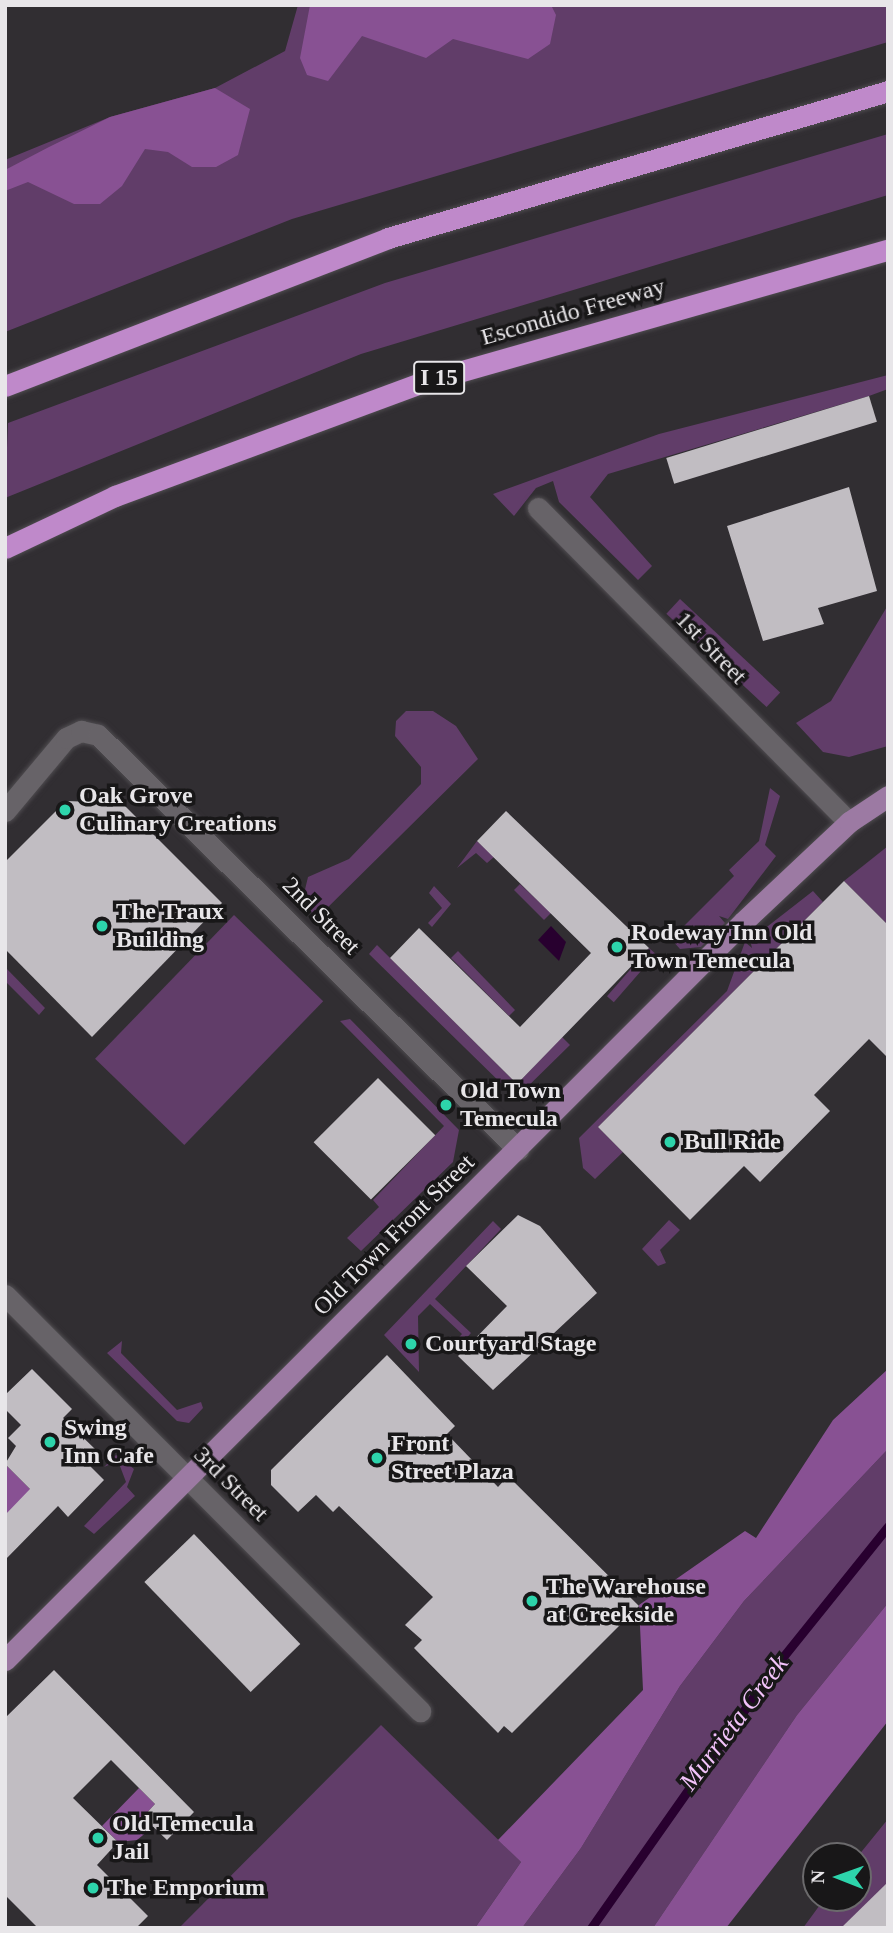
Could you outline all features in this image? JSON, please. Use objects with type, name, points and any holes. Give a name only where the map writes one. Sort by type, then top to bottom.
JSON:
[{"type":"highway","points":[[5,386],[212,301],[388,238],[888,91]]},
{"type":"highway","name":"Escondido Freeway","points":[[5,548],[116,496],[420,383],[888,250]]},
{"type":"main road","name":"Old Town Front Street","points":[[5,1660],[849,822],[888,796]]},
{"type":"street","name":"1st Street","points":[[538,508],[849,822]]},
{"type":"street","name":"2nd Street","points":[[5,811],[53,749],[80,731],[98,734],[142,772],[518,1149]]},
{"type":"street","name":"3rd Street","points":[[5,1295],[420,1711]]},
{"type":"shaded area","points":[[298,5],[888,5],[888,42],[292,219],[5,332],[5,160],[110,117],[215,88],[285,51]]},
{"type":"shaded area","points":[[310,5],[551,5],[556,15],[550,44],[528,59],[453,39],[426,58],[362,36],[328,81],[307,75],[300,58]]},
{"type":"shaded area","points":[[215,88],[250,109],[238,155],[216,167],[192,167],[168,152],[145,149],[122,186],[100,204],[74,204],[28,182],[5,191],[5,170],[110,117]]},
{"type":"shaded area","points":[[888,134],[888,195],[361,354],[5,498],[8,423],[385,283]]},
{"type":"shaded area","points":[[888,375],[888,389],[869,396],[608,474],[590,497],[652,566],[638,580],[559,502],[553,481],[536,488],[514,516],[493,494],[659,434]]},
{"type":"shaded area","points":[[680,599],[780,692],[767,707],[666,614]]},
{"type":"shaded area","points":[[888,605],[888,746],[849,757],[823,752],[796,723],[831,701]]},
{"type":"shaded area","points":[[406,711],[433,711],[456,726],[478,759],[317,918],[302,902],[308,877],[349,859],[421,784],[421,767],[395,736],[396,721]]},
{"type":"shaded area","points":[[770,788],[780,796],[765,845],[776,856],[728,919],[719,916],[725,923],[701,947],[680,949],[671,939],[734,876],[729,870],[759,841]]},
{"type":"shaded area","points":[[477,841],[494,857],[487,863],[476,853],[457,868]]},
{"type":"shaded area","points":[[888,846],[888,925],[844,881]]},
{"type":"shaded area","points":[[520,884],[551,913],[544,920],[514,890]]},
{"type":"shaded area","points":[[434,886],[451,904],[432,927],[428,923],[442,908],[429,893]]},
{"type":"shaded area","points":[[813,891],[823,902],[598,1127],[623,1152],[595,1179],[583,1168],[579,1138],[727,991],[745,942],[752,948],[750,940]]},
{"type":"shaded area","points":[[234,915],[323,1001],[184,1145],[95,1059]]},
{"type":"shaded area","points":[[551,926],[566,942],[559,961],[538,940]]},
{"type":"shaded area","points":[[377,945],[517,1084],[562,1037],[570,1045],[516,1098],[369,954]]},
{"type":"shaded area","points":[[649,948],[656,954],[614,1002],[607,996]]},
{"type":"shaded area","points":[[458,951],[515,1010],[509,1016],[451,958]]},
{"type":"shaded area","points":[[5,967],[45,1008],[39,1015],[5,981]]},
{"type":"shaded area","points":[[350,1019],[459,1130],[453,1162],[361,1251],[347,1238],[379,1207],[373,1200],[444,1126],[340,1021]]},
{"type":"shaded area","points":[[669,1220],[680,1230],[660,1250],[666,1263],[658,1266],[642,1249]]},
{"type":"shaded area","points":[[493,1221],[501,1229],[435,1299],[471,1333],[455,1351],[450,1347],[462,1334],[430,1304],[418,1316],[419,1372],[384,1335]]},
{"type":"shaded area","points":[[122,1341],[121,1353],[177,1410],[201,1402],[203,1408],[189,1423],[177,1421],[107,1353]]},
{"type":"shaded area","points":[[888,1369],[888,1449],[744,1601],[680,1686],[581,1848],[522,1928],[475,1928],[521,1862],[498,1840],[643,1690],[639,1605],[745,1531],[756,1538],[833,1420]]},
{"type":"shaded area","points":[[888,1449],[888,1603],[797,1715],[653,1928],[522,1928],[581,1848],[680,1686],[744,1601]]},
{"type":"shaded area","points":[[116,1455],[134,1469],[127,1487],[135,1496],[94,1534],[84,1526],[126,1482],[118,1461],[104,1467]]},
{"type":"shaded area","points":[[5,1464],[38,1497],[5,1515]]},
{"type":"shaded area","points":[[888,1603],[888,1721],[726,1928],[653,1928],[797,1715]]},
{"type":"shaded area","points":[[381,1725],[521,1862],[475,1928],[179,1928]]},
{"type":"shaded area","points":[[139,1788],[155,1804],[143,1817],[153,1827],[137,1840],[118,1842],[102,1826]]},
{"type":"shaded area","points":[[888,1819],[888,1928],[803,1928],[815,1912],[872,1912],[872,1842],[869,1842]]},
{"type":"building","points":[[869,396],[877,422],[674,484],[666,458]]},
{"type":"building","points":[[849,487],[877,591],[818,608],[824,624],[763,641],[727,526]]},
{"type":"building","name":"The Traux Building","points":[[66,801],[122,803],[222,903],[92,1037],[5,949],[5,862]]},
{"type":"building","name":"Rodeway Inn Old Town Temecula","points":[[506,811],[649,948],[517,1084],[390,958],[419,928],[520,1027],[591,953],[477,841]]},
{"type":"building","points":[[844,881],[888,925],[888,1058],[869,1039],[814,1095],[830,1111],[760,1182],[744,1166],[690,1220],[598,1127]]},
{"type":"building","points":[[378,1078],[435,1135],[371,1200],[314,1142]]},
{"type":"building","points":[[518,1215],[540,1226],[597,1293],[493,1390],[458,1356],[507,1306],[466,1266]]},
{"type":"building","points":[[387,1355],[455,1426],[447,1434],[498,1487],[508,1476],[639,1606],[512,1733],[504,1726],[498,1733],[414,1648],[422,1640],[405,1625],[433,1597],[339,1506],[333,1512],[316,1495],[298,1512],[271,1485],[271,1470]]},
{"type":"building","name":"Swing Inn Cafe","points":[[32,1369],[72,1409],[63,1418],[96,1450],[84,1460],[104,1480],[68,1517],[58,1506],[5,1560],[5,1515],[30,1489],[5,1464],[16,1446],[8,1438],[21,1425],[5,1409],[5,1395]]},
{"type":"building","points":[[194,1534],[300,1644],[251,1692],[144,1582]]},
{"type":"building","points":[[54,1670],[194,1812],[167,1840],[143,1817],[155,1804],[111,1760],[73,1798],[118,1842],[97,1865],[148,1916],[136,1928],[38,1928],[5,1895],[5,1718]]},
{"type":"building","points":[[888,1882],[888,1928],[841,1928],[857,1912],[872,1912],[872,1898]]},
{"type":"waterway","name":"Murrieta Creek","points":[[591,1928],[770,1673],[888,1526]]},
{"type":"place","name":"Oak Grove Culinary Creations","points":[[65,810]]},
{"type":"place","name":"The Traux Building","points":[[102,926]]},
{"type":"place","name":"Rodeway Inn Old Town Temecula","points":[[617,947]]},
{"type":"place","name":"Old Town Temecula","points":[[446,1105]]},
{"type":"place","name":"Bull Ride","points":[[670,1142]]},
{"type":"place","name":"Courtyard Stage","points":[[411,1344]]},
{"type":"place","name":"Swing Inn Cafe","points":[[50,1442]]},
{"type":"place","name":"Front Street Plaza","points":[[377,1458]]},
{"type":"place","name":"The Warehouse at Creekside","points":[[532,1601]]},
{"type":"place","name":"Old Temecula Jail","points":[[98,1838]]},
{"type":"place","name":"The Emporium","points":[[93,1888]]}]
